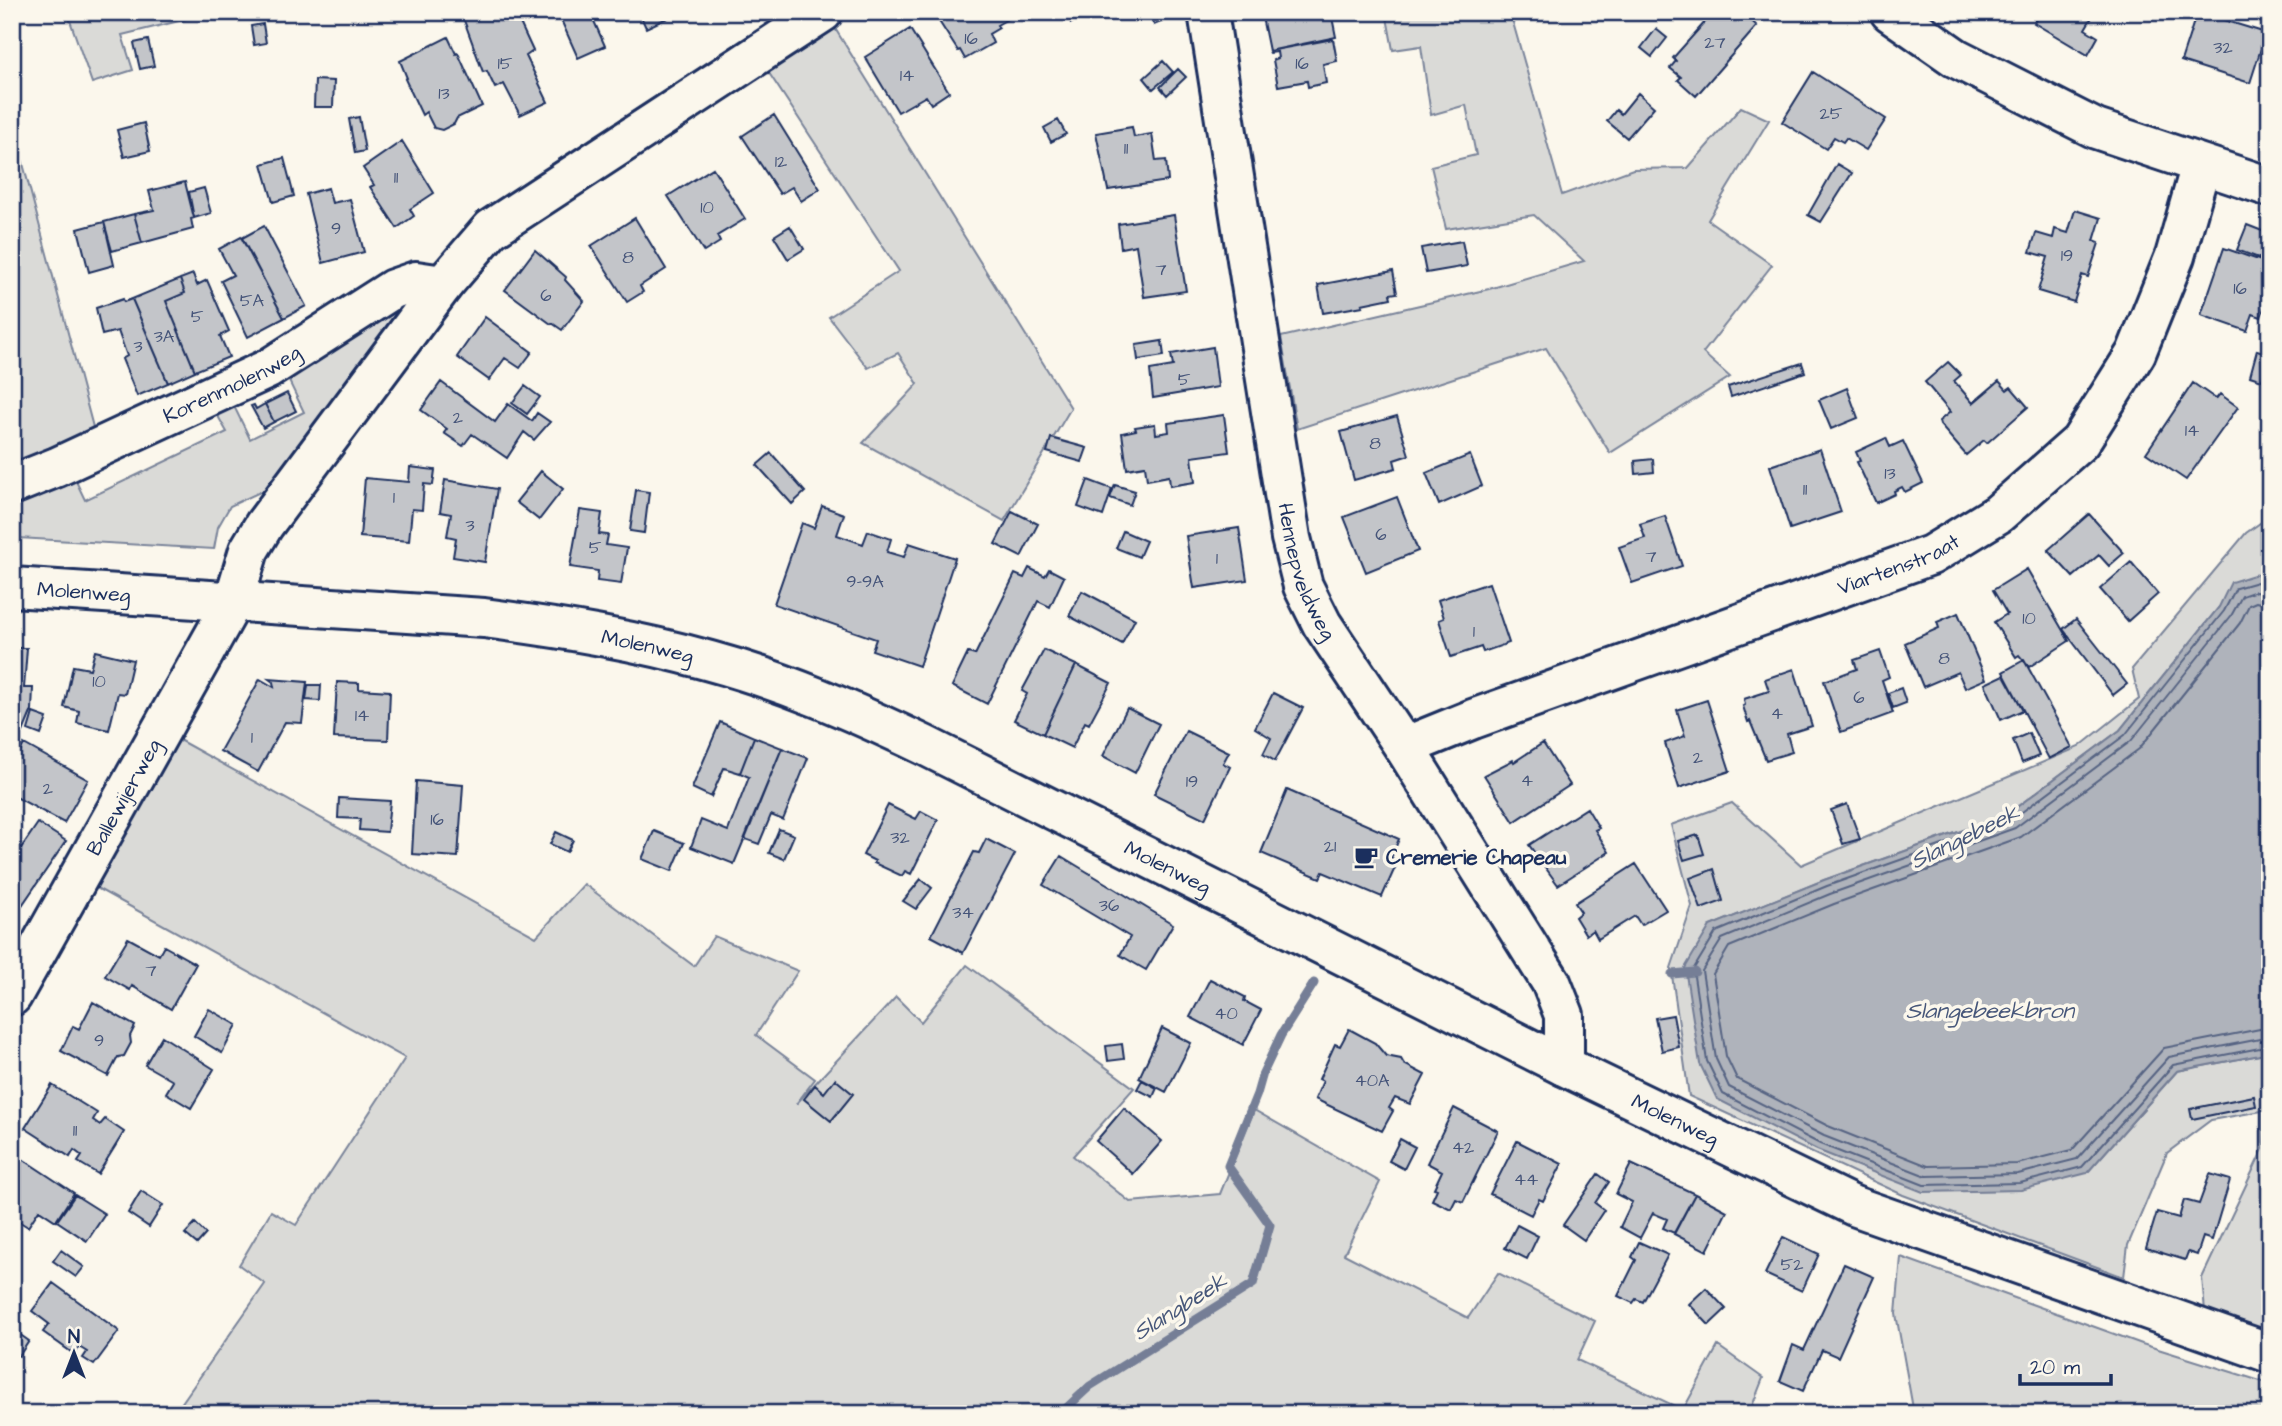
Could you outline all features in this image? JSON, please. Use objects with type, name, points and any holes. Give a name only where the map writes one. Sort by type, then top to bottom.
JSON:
[{"type":"street","points":[[234,600],[249,550],[264,525],[443,285],[491,229],[823,12]]},
{"type":"street","name":"Hennepveldweg","points":[[1208,12],[1291,538],[1303,586],[1322,624],[1404,747],[1551,982],[1564,1015],[1564,1066]]},
{"type":"street","points":[[1890,12],[1956,58],[2096,129],[2270,187]]},
{"type":"street","name":"Viartenstraat","points":[[1404,747],[1473,719],[1931,555],[1998,514],[2080,442],[2136,353],[2175,256],[2201,165]]},
{"type":"street","name":"Korenmolenweg","points":[[12,485],[57,467],[268,369],[393,289],[416,281],[443,285]]},
{"type":"street","name":"Molenweg","points":[[12,587],[484,618],[557,628],[711,661],[793,688],[924,745],[1564,1066],[1854,1206],[2270,1353]]},
{"type":"street","name":"Ballewijerweg","points":[[12,996],[234,600]]},
{"type":"shaded area","points":[[67,12],[216,12],[122,35],[133,70],[92,83]]},
{"type":"shaded area","points":[[1386,12],[1510,12],[1562,195],[1633,169],[1688,168],[1741,107],[1769,120],[1708,220],[1772,265],[1703,353],[1730,377],[1610,453],[1546,348],[1297,429],[1281,337],[1489,289],[1584,261],[1534,215],[1446,229],[1431,166],[1476,155],[1466,105],[1431,115],[1421,46],[1393,50]]},
{"type":"shaded area","points":[[831,22],[1071,408],[1004,521],[863,443],[918,384],[898,353],[868,368],[829,317],[899,271],[765,67]]},
{"type":"shaded area","points":[[12,122],[94,431],[12,467]]},
{"type":"shaded area","points":[[396,310],[399,317],[273,486],[230,506],[218,527],[214,549],[18,538],[12,541],[12,511],[20,504],[75,479],[85,500],[227,432],[215,411],[232,402],[250,439],[304,412],[287,377]]},
{"type":"shaded area","points":[[2270,516],[2270,592],[2219,607],[2120,730],[2006,815],[1824,880],[1710,926],[2087,1173],[2177,1071],[2270,1053],[2270,1331],[2205,1311],[2202,1278],[2263,1149],[2262,1111],[2211,1120],[2167,1153],[2128,1245],[2124,1277],[1903,1195],[1689,1096],[1671,968],[1692,906],[1671,825],[1732,803],[1801,865],[2079,747],[2139,699],[2132,669],[2246,533]]},
{"type":"shaded area","points":[[179,740],[536,937],[584,884],[694,966],[714,936],[798,971],[756,1035],[815,1079],[796,1104],[896,997],[921,1022],[967,965],[1134,1088],[1073,1156],[1130,1202],[1220,1194],[1254,1110],[1380,1182],[1344,1254],[1468,1318],[1498,1273],[1595,1321],[1577,1360],[1683,1410],[1718,1346],[1763,1378],[1749,1414],[174,1414],[265,1284],[239,1265],[271,1211],[296,1225],[405,1058],[93,886]]},
{"type":"shaded area","points":[[1901,1257],[2142,1344],[2270,1384],[2270,1414],[1914,1414],[1896,1314]]},
{"type":"water","name":"Slangebeekbron","points":[[2257,574],[2270,579],[2270,1053],[2177,1071],[2087,1173],[2021,1190],[1923,1192],[1817,1150],[1717,1099],[1700,1064],[1685,968],[1710,926],[1824,880],[2006,815],[2120,730],[2219,607],[2231,582]]},
{"type":"building","points":[[461,12],[515,12],[533,51],[526,56],[548,102],[520,115],[504,84],[495,88],[487,71],[483,72]]},
{"type":"building","points":[[562,12],[590,12],[605,46],[578,58],[561,20],[565,18]]},
{"type":"building","points":[[639,12],[675,12],[676,14],[646,28]]},
{"type":"building","points":[[933,12],[1008,12],[1011,17],[997,25],[999,28],[989,34],[993,43],[965,59]]},
{"type":"building","points":[[1066,12],[1092,12],[1071,23]]},
{"type":"building","points":[[1148,12],[1173,12],[1175,16],[1154,25]]},
{"type":"building","points":[[1280,12],[1331,12],[1336,37],[1269,51],[1262,17]]},
{"type":"building","points":[[1714,12],[1742,12],[1757,26],[1696,96],[1678,80],[1681,77],[1670,68],[1676,61],[1673,58]]},
{"type":"building","points":[[2040,12],[2095,12],[2085,29],[2098,37],[2088,55],[2034,23]]},
{"type":"building","points":[[2197,12],[2216,12],[2217,18],[2266,33],[2250,83],[2181,61]]},
{"type":"building","points":[[263,24],[266,43],[254,45],[251,26]]},
{"type":"building","points":[[910,29],[949,92],[931,104],[926,96],[898,112],[865,57]]},
{"type":"building","points":[[1656,29],[1667,38],[1652,57],[1641,48]]},
{"type":"building","points":[[448,37],[482,106],[457,118],[454,124],[442,130],[434,128],[426,112],[422,115],[405,79],[407,78],[400,61]]},
{"type":"building","points":[[1333,39],[1337,61],[1323,64],[1326,83],[1308,87],[1307,81],[1278,86],[1273,60],[1278,58],[1277,52],[1269,51]]},
{"type":"building","points":[[148,40],[154,66],[140,69],[134,43]]},
{"type":"building","points":[[1163,61],[1173,72],[1153,89],[1144,78]]},
{"type":"building","points":[[1178,69],[1186,77],[1167,95],[1160,87]]},
{"type":"building","points":[[1813,72],[1886,119],[1866,150],[1846,138],[1843,142],[1834,137],[1826,149],[1782,122]]},
{"type":"building","points":[[315,80],[334,81],[333,107],[314,107]]},
{"type":"building","points":[[1638,93],[1654,107],[1627,138],[1607,121],[1616,110],[1621,114]]},
{"type":"building","points":[[774,115],[820,189],[801,201],[792,187],[780,194],[742,136]]},
{"type":"building","points":[[359,117],[365,151],[355,153],[349,119]]},
{"type":"building","points":[[1058,120],[1066,134],[1051,142],[1044,128]]},
{"type":"building","points":[[144,123],[150,151],[124,157],[117,130]]},
{"type":"building","points":[[1132,127],[1134,137],[1152,134],[1156,161],[1166,160],[1168,181],[1108,190],[1096,133]]},
{"type":"building","points":[[402,141],[434,193],[410,209],[414,216],[397,228],[370,187],[374,185],[363,168]]},
{"type":"building","points":[[284,158],[294,196],[273,202],[262,164]]},
{"type":"building","points":[[1837,164],[1852,173],[1821,222],[1808,215]]},
{"type":"building","points":[[713,168],[745,219],[717,236],[720,242],[704,252],[668,196]]},
{"type":"building","points":[[185,182],[194,218],[191,219],[193,229],[142,243],[134,214],[154,210],[149,191]]},
{"type":"building","points":[[204,188],[211,213],[194,218],[189,192]]},
{"type":"building","points":[[328,188],[332,203],[350,199],[364,252],[323,263],[306,194]]},
{"type":"building","points":[[2075,210],[2101,218],[2094,241],[2099,243],[2088,277],[2082,275],[2074,302],[2038,291],[2048,257],[2030,252],[2036,233],[2053,238],[2055,229],[2068,233]]},
{"type":"building","points":[[134,214],[142,243],[112,251],[104,222]]},
{"type":"building","points":[[1174,215],[1186,291],[1144,297],[1136,245],[1121,248],[1118,224]]},
{"type":"building","points":[[635,218],[666,269],[640,286],[643,292],[627,302],[591,246]]},
{"type":"building","points":[[104,222],[114,265],[89,272],[78,229]]},
{"type":"building","points":[[2247,225],[2270,234],[2270,258],[2265,256],[2264,260],[2237,250]]},
{"type":"building","points":[[264,226],[306,306],[284,318],[242,238]]},
{"type":"building","points":[[790,226],[804,249],[788,259],[774,236]]},
{"type":"building","points":[[241,237],[284,318],[248,337],[221,281],[233,275],[219,249]]},
{"type":"building","points":[[1462,241],[1467,266],[1426,273],[1421,248]]},
{"type":"building","points":[[2224,248],[2270,264],[2263,284],[2270,286],[2270,291],[2261,317],[2253,314],[2247,331],[2201,315]]},
{"type":"building","points":[[535,250],[566,277],[565,280],[584,301],[562,330],[505,290]]},
{"type":"building","points":[[1393,271],[1397,293],[1390,294],[1391,298],[1323,313],[1318,285]]},
{"type":"building","points":[[193,274],[197,285],[207,280],[229,331],[220,336],[229,357],[195,371],[166,301],[185,293],[180,279]]},
{"type":"building","points":[[180,279],[185,293],[166,301],[195,371],[168,383],[132,299]]},
{"type":"building","points":[[123,299],[124,302],[132,299],[168,383],[137,396],[122,359],[127,356],[118,331],[102,335],[96,308]]},
{"type":"building","points":[[485,317],[532,352],[520,368],[505,358],[489,380],[457,357]]},
{"type":"building","points":[[1162,341],[1164,356],[1138,360],[1136,345]]},
{"type":"building","points":[[1213,347],[1218,387],[1153,398],[1150,370],[1173,366],[1171,354]]},
{"type":"building","points":[[2257,350],[2270,354],[2262,380],[2250,376]]},
{"type":"building","points":[[1948,362],[1961,375],[1954,381],[1973,403],[1999,381],[2007,390],[2011,387],[2028,407],[1987,443],[1984,440],[1966,455],[1940,425],[1939,421],[1950,412],[1925,382]]},
{"type":"building","points":[[1802,363],[1805,372],[1731,397],[1728,387]]},
{"type":"building","points":[[441,382],[495,422],[508,404],[532,421],[537,413],[550,422],[534,440],[524,432],[507,458],[472,434],[463,446],[444,433],[447,429],[421,410]]},
{"type":"building","points":[[2193,383],[2216,399],[2220,394],[2238,407],[2186,480],[2146,453]]},
{"type":"building","points":[[525,386],[540,397],[527,414],[512,403]]},
{"type":"building","points":[[1847,388],[1858,418],[1831,429],[1819,400]]},
{"type":"building","points":[[287,393],[296,411],[274,422],[265,404]]},
{"type":"building","points":[[265,404],[274,422],[263,428],[251,406],[254,405],[256,409]]},
{"type":"building","points":[[1224,415],[1229,452],[1192,457],[1195,482],[1170,486],[1169,476],[1147,480],[1145,466],[1127,469],[1122,433],[1136,430],[1135,427],[1155,424],[1156,434],[1169,432],[1168,423]]},
{"type":"building","points":[[1397,416],[1409,455],[1394,460],[1396,468],[1354,480],[1341,432]]},
{"type":"building","points":[[1051,438],[1087,448],[1082,462],[1047,452]]},
{"type":"building","points":[[1886,438],[1890,447],[1903,441],[1923,483],[1905,492],[1902,487],[1894,491],[1895,494],[1876,503],[1857,462],[1860,461],[1856,452]]},
{"type":"building","points":[[1820,449],[1841,512],[1790,529],[1770,466]]},
{"type":"building","points":[[771,453],[805,492],[792,504],[757,465]]},
{"type":"building","points":[[1470,455],[1482,486],[1439,505],[1426,473]]},
{"type":"building","points":[[1653,459],[1654,472],[1636,474],[1635,461]]},
{"type":"building","points":[[410,467],[435,470],[433,485],[424,484],[422,510],[412,509],[409,541],[360,537],[365,478],[409,482]]},
{"type":"building","points":[[541,471],[563,489],[539,520],[516,502]]},
{"type":"building","points":[[445,480],[497,489],[485,562],[453,557],[456,538],[447,536],[451,514],[440,512]]},
{"type":"building","points":[[1088,480],[1112,489],[1103,516],[1078,507]]},
{"type":"building","points":[[1115,485],[1135,491],[1130,505],[1110,498]]},
{"type":"building","points":[[636,490],[649,492],[644,533],[630,531]]},
{"type":"building","points":[[1397,497],[1418,551],[1366,572],[1344,517]]},
{"type":"building","points":[[822,506],[844,514],[837,535],[863,544],[868,531],[891,539],[887,552],[904,557],[909,543],[955,558],[919,666],[872,650],[876,639],[774,604],[802,523],[814,528]]},
{"type":"building","points":[[580,510],[602,513],[599,534],[608,535],[606,545],[627,548],[621,584],[597,581],[598,571],[570,567]]},
{"type":"building","points":[[1012,511],[1038,524],[1021,557],[995,544]]},
{"type":"building","points":[[2089,514],[2124,553],[2109,566],[2099,555],[2073,577],[2048,550]]},
{"type":"building","points":[[1665,516],[1682,566],[1632,583],[1619,547],[1645,538],[1640,524]]},
{"type":"building","points":[[1239,528],[1247,580],[1194,588],[1186,536]]},
{"type":"building","points":[[1123,531],[1146,541],[1139,557],[1116,548]]},
{"type":"building","points":[[2131,562],[2158,594],[2128,621],[2100,589]]},
{"type":"building","points":[[1029,568],[1045,576],[1049,569],[1064,577],[1050,607],[1038,601],[987,704],[952,686],[968,653],[975,655],[1015,574],[1024,578]]},
{"type":"building","points":[[2027,569],[2069,641],[2029,667],[2019,655],[2016,657],[1994,622],[2007,614],[1993,590]]},
{"type":"building","points":[[1489,583],[1509,643],[1483,652],[1481,647],[1451,657],[1439,620],[1444,618],[1438,600]]},
{"type":"building","points":[[1082,591],[1135,619],[1122,644],[1069,616]]},
{"type":"building","points":[[1958,613],[1986,679],[1965,688],[1958,672],[1923,687],[1905,643],[1939,628],[1937,622]]},
{"type":"building","points":[[2076,619],[2127,684],[2113,695],[2063,629]]},
{"type":"building","points":[[12,648],[27,648],[24,688],[33,688],[32,710],[23,732],[18,733],[12,732]]},
{"type":"building","points":[[1044,650],[1076,665],[1043,734],[1014,720],[1027,694],[1022,691]]},
{"type":"building","points":[[95,651],[133,660],[125,694],[118,693],[109,730],[77,723],[79,711],[64,707],[73,666],[90,669]]},
{"type":"building","points":[[1880,651],[1889,677],[1882,680],[1893,713],[1841,732],[1824,681],[1857,669],[1854,660]]},
{"type":"building","points":[[2024,660],[2072,747],[2049,759],[2003,672]]},
{"type":"building","points":[[1076,665],[1111,683],[1089,724],[1085,722],[1072,748],[1043,734]]},
{"type":"building","points":[[1794,669],[1812,726],[1787,734],[1792,752],[1766,760],[1750,721],[1748,722],[1743,706],[1744,699],[1769,691],[1765,679]]},
{"type":"building","points":[[2004,675],[2023,710],[2001,720],[1985,684]]},
{"type":"building","points":[[260,679],[274,687],[269,679],[307,682],[302,723],[285,722],[258,772],[220,751]]},
{"type":"building","points":[[337,682],[359,683],[359,689],[390,691],[388,740],[334,738]]},
{"type":"building","points":[[308,685],[321,685],[320,701],[306,700]]},
{"type":"building","points":[[1901,688],[1906,703],[1893,708],[1888,693]]},
{"type":"building","points":[[1273,693],[1303,708],[1275,761],[1263,754],[1271,738],[1255,728]]},
{"type":"building","points":[[1707,700],[1730,771],[1679,788],[1665,743],[1685,736],[1677,710]]},
{"type":"building","points":[[1127,708],[1159,724],[1135,773],[1103,756]]},
{"type":"building","points":[[33,713],[47,718],[41,735],[28,730]]},
{"type":"building","points":[[720,722],[754,737],[740,773],[724,768],[711,797],[692,788]]},
{"type":"building","points":[[1186,731],[1229,752],[1223,763],[1230,767],[1205,819],[1154,794]]},
{"type":"building","points":[[12,732],[18,733],[17,749],[12,749]]},
{"type":"building","points":[[2029,733],[2039,756],[2022,763],[2013,740]]},
{"type":"building","points":[[754,737],[782,748],[734,864],[691,847],[701,820],[728,831],[749,777],[740,773]]},
{"type":"building","points":[[1543,743],[1570,785],[1514,822],[1484,775],[1513,760],[1514,762]]},
{"type":"building","points":[[24,744],[88,780],[64,823],[12,795],[12,749],[20,752]]},
{"type":"building","points":[[782,748],[808,758],[783,820],[771,815],[759,844],[745,839]]},
{"type":"building","points":[[416,781],[463,785],[458,857],[412,854]]},
{"type":"building","points":[[1287,790],[1399,839],[1391,858],[1398,861],[1382,897],[1323,872],[1320,878],[1261,853]]},
{"type":"building","points":[[339,798],[390,801],[387,832],[359,830],[360,819],[338,818]]},
{"type":"building","points":[[1847,804],[1860,839],[1843,844],[1831,810]]},
{"type":"building","points":[[888,805],[916,819],[921,811],[938,820],[911,874],[905,871],[902,876],[863,855]]},
{"type":"building","points":[[1587,808],[1599,828],[1595,830],[1609,852],[1558,885],[1529,845]]},
{"type":"building","points":[[38,823],[66,841],[12,920],[12,842],[21,848]]},
{"type":"building","points":[[779,829],[794,835],[784,859],[769,853]]},
{"type":"building","points":[[654,831],[684,843],[672,871],[642,859]]},
{"type":"building","points":[[556,832],[573,840],[567,852],[550,844]]},
{"type":"building","points":[[1698,835],[1704,854],[1684,860],[1678,841]]},
{"type":"building","points":[[986,839],[1015,854],[963,953],[931,936],[974,852],[979,853]]},
{"type":"building","points":[[1061,856],[1173,924],[1146,970],[1120,955],[1130,937],[1043,885]]},
{"type":"building","points":[[1636,864],[1666,910],[1641,925],[1635,916],[1598,939],[1593,930],[1586,935],[1575,917],[1581,912],[1575,903]]},
{"type":"building","points":[[1714,869],[1723,901],[1701,909],[1690,878]]},
{"type":"building","points":[[921,879],[932,888],[916,909],[903,901]]},
{"type":"building","points":[[128,938],[159,955],[164,946],[196,964],[171,1009],[132,986],[130,990],[105,976]]},
{"type":"building","points":[[1210,979],[1245,997],[1244,1001],[1261,1010],[1243,1045],[1190,1017]]},
{"type":"building","points":[[93,1002],[135,1026],[124,1056],[118,1057],[108,1076],[61,1051],[73,1026],[79,1029]]},
{"type":"building","points":[[209,1009],[237,1025],[222,1053],[194,1036]]},
{"type":"building","points":[[1673,1015],[1679,1047],[1662,1051],[1655,1018]]},
{"type":"building","points":[[1162,1028],[1191,1043],[1166,1092],[1139,1078]]},
{"type":"building","points":[[1349,1029],[1375,1043],[1386,1056],[1401,1059],[1404,1064],[1425,1075],[1410,1104],[1395,1098],[1389,1108],[1393,1111],[1382,1131],[1315,1099],[1323,1081],[1319,1079],[1335,1044],[1340,1046]]},
{"type":"building","points":[[162,1036],[214,1069],[191,1108],[166,1093],[173,1081],[145,1065]]},
{"type":"building","points":[[1122,1044],[1124,1059],[1108,1061],[1106,1046]]},
{"type":"building","points":[[835,1079],[853,1094],[831,1121],[804,1099],[815,1085],[824,1093]]},
{"type":"building","points":[[1142,1080],[1157,1088],[1153,1097],[1137,1089]]},
{"type":"building","points":[[52,1085],[97,1113],[93,1120],[100,1125],[105,1119],[124,1132],[98,1174],[78,1162],[82,1156],[74,1150],[70,1157],[25,1128]]},
{"type":"building","points":[[2254,1096],[2256,1106],[2192,1119],[2190,1109]]},
{"type":"building","points":[[1124,1108],[1162,1141],[1133,1174],[1096,1141]]},
{"type":"building","points":[[1454,1108],[1498,1131],[1463,1202],[1456,1199],[1451,1209],[1432,1200],[1442,1171],[1427,1163]]},
{"type":"building","points":[[1400,1139],[1415,1147],[1404,1169],[1389,1161]]},
{"type":"building","points":[[1517,1141],[1562,1164],[1543,1201],[1539,1199],[1531,1215],[1490,1194]]},
{"type":"building","points":[[12,1152],[74,1193],[56,1221],[39,1210],[28,1227],[12,1217]]},
{"type":"building","points":[[1631,1164],[1695,1194],[1674,1233],[1663,1228],[1667,1219],[1653,1213],[1640,1238],[1620,1227],[1632,1202],[1616,1194]]},
{"type":"building","points":[[1598,1174],[1609,1182],[1595,1203],[1604,1210],[1584,1240],[1563,1225]]},
{"type":"building","points":[[2210,1174],[2230,1180],[2212,1240],[2203,1237],[2197,1255],[2188,1252],[2185,1260],[2146,1248],[2157,1212],[2179,1218],[2184,1200],[2199,1204]]},
{"type":"building","points":[[141,1191],[163,1205],[149,1227],[128,1213]]},
{"type":"building","points":[[1695,1194],[1727,1211],[1707,1251],[1674,1234]]},
{"type":"building","points":[[75,1195],[105,1214],[87,1241],[57,1221]]},
{"type":"building","points":[[195,1223],[206,1234],[197,1244],[185,1234]]},
{"type":"building","points":[[1517,1225],[1538,1236],[1527,1259],[1505,1248]]},
{"type":"building","points":[[1783,1237],[1819,1254],[1802,1291],[1765,1274]]},
{"type":"building","points":[[1639,1242],[1668,1255],[1643,1302],[1636,1299],[1633,1303],[1618,1296],[1636,1260],[1632,1257]]},
{"type":"building","points":[[61,1250],[84,1267],[76,1277],[53,1261]]},
{"type":"building","points":[[1844,1264],[1874,1277],[1838,1357],[1822,1350],[1803,1391],[1780,1381],[1793,1345],[1804,1350]]},
{"type":"building","points":[[53,1283],[119,1331],[94,1365],[83,1358],[87,1352],[79,1347],[74,1354],[43,1332],[49,1324],[32,1311]]},
{"type":"building","points":[[1706,1288],[1726,1309],[1709,1325],[1689,1304]]},
{"type":"building","points":[[12,1329],[29,1341],[19,1356],[12,1352]]},
{"type":"waterway","name":"Slangebeek","points":[[1672,974],[1695,972]]},
{"type":"waterway","name":"Slangbeek","points":[[1060,1414],[1090,1386],[1253,1284],[1270,1225],[1228,1166],[1263,1073],[1281,1035],[1314,983]]},
{"type":"place","name":"Cremerie Chapeau","points":[[1366,857]]}]
